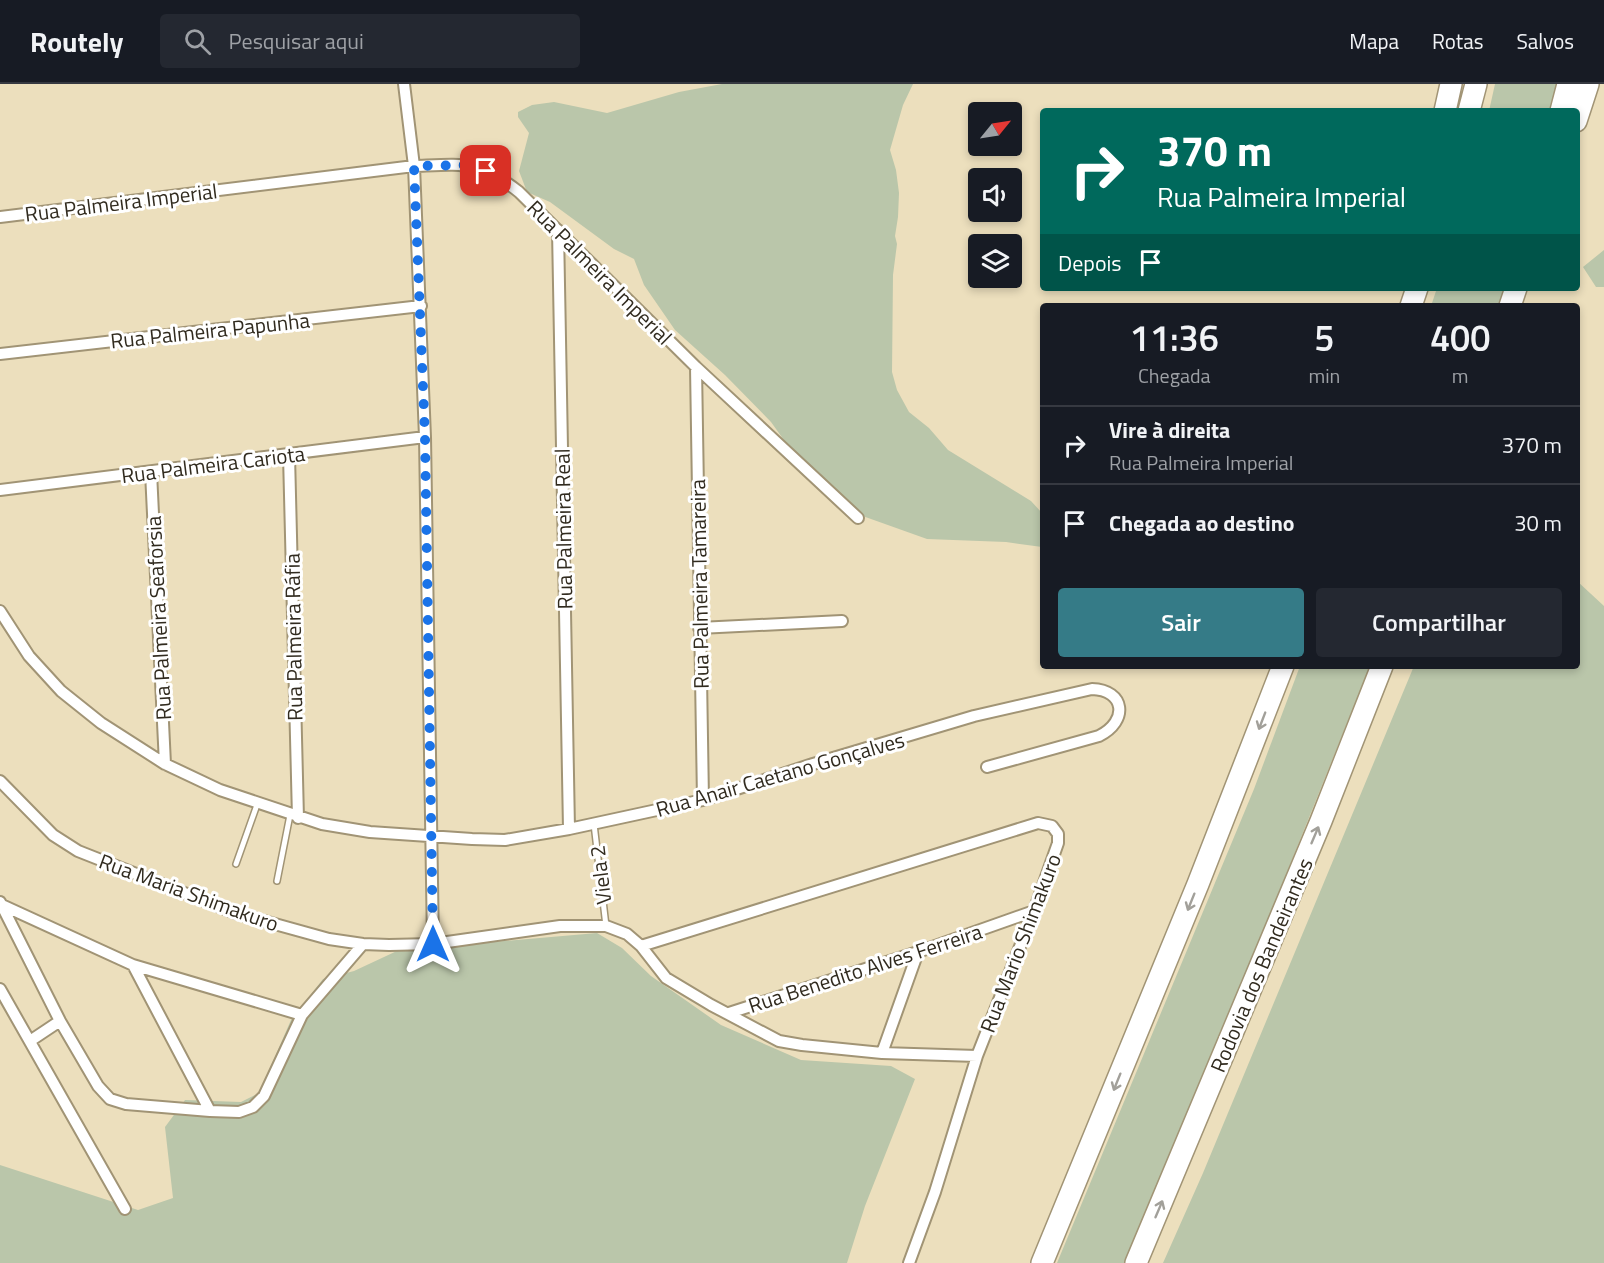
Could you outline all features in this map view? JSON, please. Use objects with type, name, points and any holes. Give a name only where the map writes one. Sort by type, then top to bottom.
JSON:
[{"type":"highway","points":[[1446,108],[1451,84]]},
{"type":"highway","points":[[1470,108],[1476,84]]},
{"type":"highway","points":[[1562,108],[1568,84]]},
{"type":"highway","points":[[1580,109],[1588,84]]},
{"type":"highway","points":[[1042,1263],[1198,884],[1282,669]]},
{"type":"highway","name":"Rodovia dos Bandeirantes","points":[[1136,1263],[1321,820],[1381,669]]},
{"type":"street","points":[[404,84],[414,166],[421,306],[433,944]]},
{"type":"street","name":"Rua Palmeira Imperial","points":[[0,217],[414,166],[473,165],[498,176],[519,192],[696,367],[858,518]]},
{"type":"street","name":"Rua Palmeira Real","points":[[558,230],[569,829]]},
{"type":"street","name":"Rua Palmeira Papunha","points":[[0,354],[421,306]]},
{"type":"street","name":"Rua Palmeira Tamareira","points":[[696,367],[703,800]]},
{"type":"street","name":"Rua Palmeira Cariota","points":[[0,490],[425,437]]},
{"type":"street","name":"Rua Palmeira Ráfia","points":[[289,455],[294,816]]},
{"type":"street","name":"Rua Palmeira Seaforsia","points":[[152,472],[165,764]]},
{"type":"street","name":"Rua Anair Caetano Gonçalves","points":[[0,611],[29,656],[62,692],[100,723],[165,764],[220,790],[294,816],[322,824],[370,832],[505,840],[569,829],[703,800],[813,764],[974,716],[1092,688],[1102,689],[1118,702],[1120,713],[1116,725],[1099,736],[987,766]]},
{"type":"street","points":[[699,628],[842,621]]},
{"type":"street","name":"Rua Maria Shimakuro","points":[[0,781],[53,835],[78,851],[235,913],[329,939],[363,944],[433,944],[561,926],[606,926],[627,934],[641,946],[666,978],[779,1041],[882,1053],[977,1056]]},
{"type":"street","name":"Rua Mario Shimakuro","points":[[641,946],[1026,827],[1045,824],[1052,826],[1058,834],[1058,843],[977,1056],[935,1192],[909,1263]]},
{"type":"street","points":[[1,904],[133,965],[302,1016]]},
{"type":"street","points":[[1,904],[60,1021],[98,1086],[110,1099],[126,1104],[239,1112],[253,1107],[264,1096],[302,1016],[363,944]]},
{"type":"street","name":"Rua Benedito Alves Ferreira","points":[[729,1013],[918,952],[1034,911]]},
{"type":"street","points":[[882,1053],[918,952]]},
{"type":"street","points":[[133,965],[210,1111]]},
{"type":"street","points":[[0,989],[125,1209]]},
{"type":"street","points":[[30,1041],[60,1021]]},
{"type":"lane","points":[[236,864],[258,802]]},
{"type":"lane","points":[[277,881],[294,816]]},
{"type":"lane","name":"Viela 2","points":[[594,824],[606,926]]},
{"type":"green space","points":[[722,84],[913,84],[903,105],[890,150],[899,193],[893,275],[892,372],[897,390],[909,412],[929,428],[948,450],[1031,501],[1040,511],[1040,547],[1006,542],[927,539],[857,514],[814,482],[771,422],[725,375],[675,330],[644,285],[634,259],[614,249],[550,202],[527,192],[519,171],[529,133],[518,117],[518,112],[532,105],[554,102],[607,113],[679,92]]},
{"type":"green space","points":[[1495,84],[1560,84],[1554,108],[1490,108]]},
{"type":"green space","points":[[1604,250],[1604,287],[1596,287],[1583,267]]},
{"type":"green space","points":[[1436,291],[1503,291],[1499,303],[1432,303]]},
{"type":"green space","points":[[1580,584],[1604,606],[1604,1263],[1163,1263],[1203,1173],[1413,669],[1580,669]]},
{"type":"green space","points":[[1299,669],[1369,669],[1193,1106],[1124,1263],[1057,1263],[1254,789]]},
{"type":"green space","points":[[597,933],[622,948],[651,976],[721,1025],[801,1060],[891,1066],[915,1079],[865,1206],[847,1263],[0,1263],[0,1165],[138,1210],[173,1198],[165,1127],[185,1100],[241,1102],[259,1093],[291,1020],[323,979],[354,971],[399,950]]},
{"type":"route","points":[[433,944],[425,437],[414,166],[473,165],[486,171]]}]
